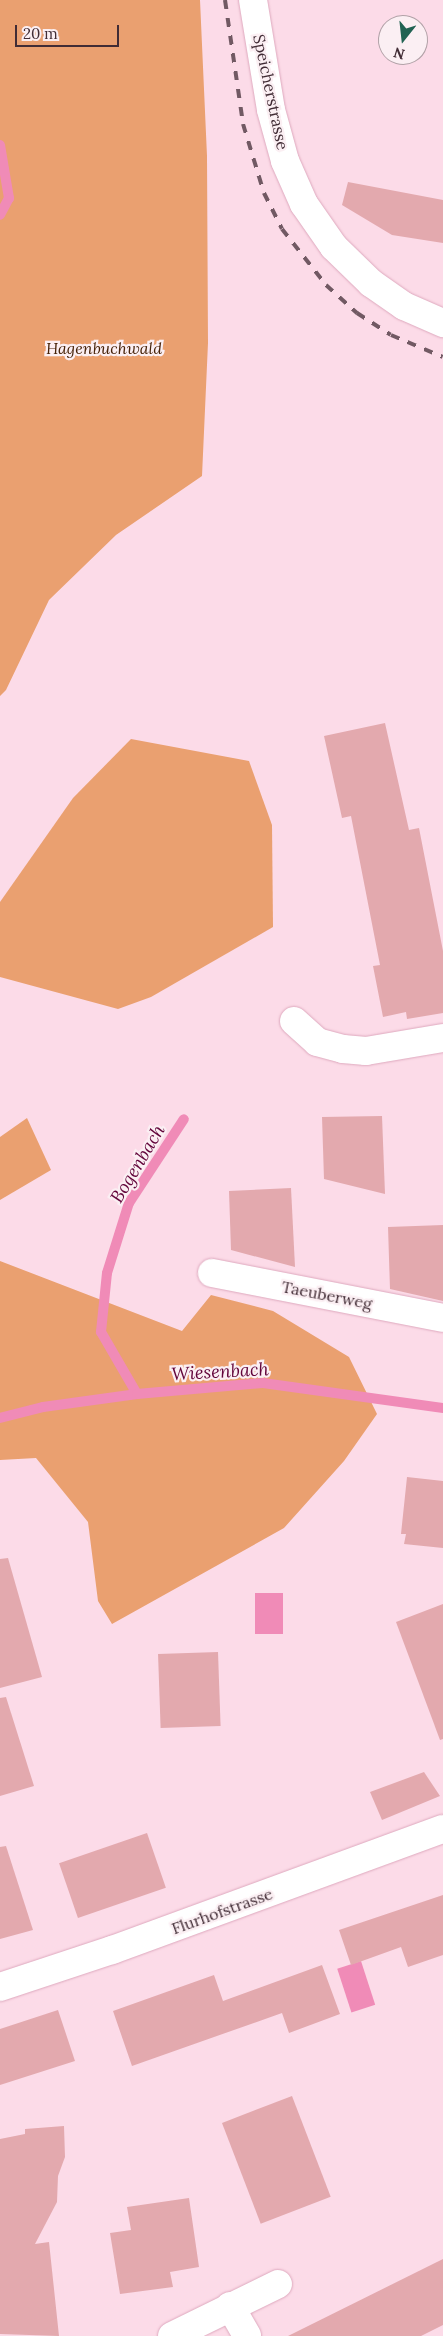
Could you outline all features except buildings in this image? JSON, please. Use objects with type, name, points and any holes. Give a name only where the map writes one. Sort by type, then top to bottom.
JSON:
[{"type":"street","name":"Speicherstrasse","points":[[253,0],[272,110],[285,161],[304,204],[334,247],[371,283],[404,306],[443,323]]},
{"type":"street","points":[[294,1021],[317,1042],[343,1049],[366,1051],[443,1038]]},
{"type":"street","name":"Taeuberweg","points":[[212,1273],[443,1318]]},
{"type":"street","name":"Flurhofstrasse","points":[[0,1988],[112,1950],[443,1829]]},
{"type":"street","points":[[172,2336],[278,2284]]},
{"type":"street","points":[[230,2306],[247,2336]]},
{"type":"green space","name":"Hagenbuchwald","points":[[0,0],[200,0],[207,156],[208,343],[202,476],[116,535],[49,600],[6,690],[0,696]]},
{"type":"green space","points":[[131,739],[249,761],[272,825],[273,927],[151,997],[118,1009],[0,977],[0,902],[73,798]]},
{"type":"green space","points":[[27,1118],[51,1170],[0,1200],[0,1137]]},
{"type":"green space","points":[[0,1261],[182,1331],[211,1295],[273,1311],[349,1357],[377,1414],[344,1461],[284,1528],[112,1624],[98,1601],[88,1522],[36,1458],[0,1460]]},
{"type":"shaded area","points":[[255,1593],[283,1593],[283,1634],[255,1634]]},
{"type":"shaded area","points":[[361,1961],[375,2005],[351,2012],[337,1969]]},
{"type":"waterway","name":"Wiesenbach","points":[[0,145],[9,198],[0,215]]},
{"type":"waterway","name":"Bogenbach","points":[[137,1394],[101,1332],[107,1273],[129,1203],[184,1119]]},
{"type":"waterway","name":"Wiesenbach","points":[[0,1418],[43,1407],[137,1394],[263,1383],[443,1408]]},
{"type":"railway","points":[[225,0],[243,124],[264,193],[282,229],[326,285],[357,313],[391,335],[443,357]]}]
